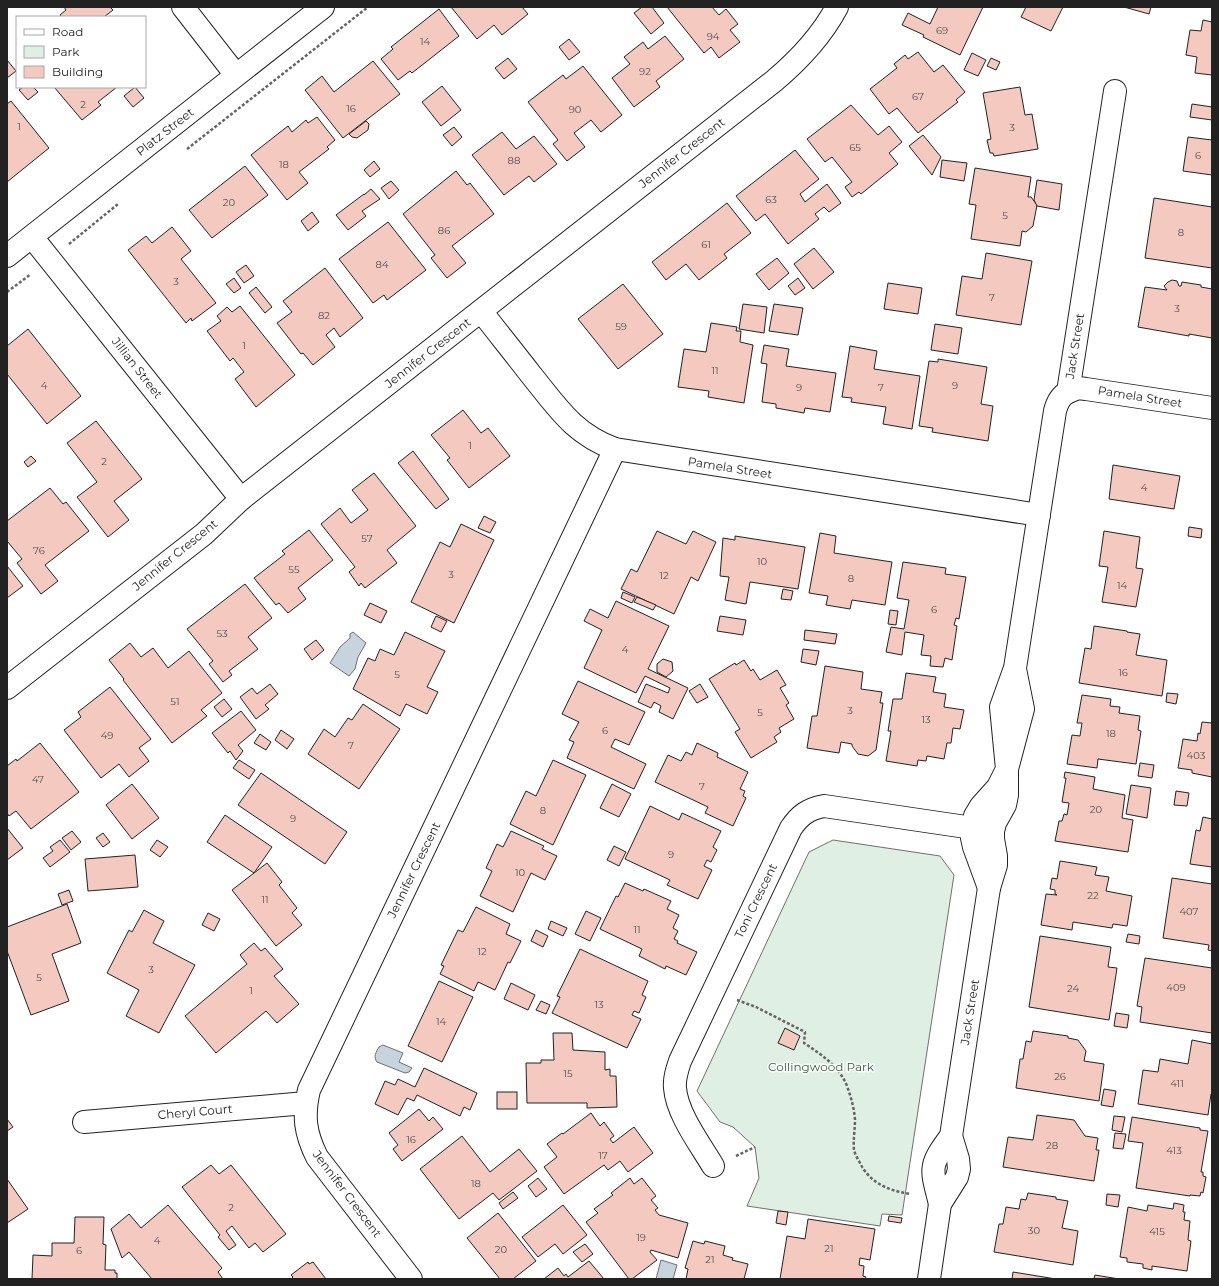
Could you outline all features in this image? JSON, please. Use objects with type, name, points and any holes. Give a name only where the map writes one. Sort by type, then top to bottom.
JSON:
[{"type":"street","points":[[182,7],[236,76]]},
{"type":"street","name":"Platz Street","points":[[7,256],[323,7]]},
{"type":"street","name":"Jennifer Crescent","points":[[7,688],[204,534],[241,499],[790,68],[818,37],[837,7]]},
{"type":"street","name":"Jack Street","points":[[929,1279],[940,1204],[957,1177],[959,1169],[958,1159],[951,1136],[989,888],[996,865],[993,839],[983,829],[995,823],[1005,805],[1007,796],[1007,769],[1001,707],[1015,668],[1056,405],[1068,392],[1115,91]]},
{"type":"street","name":"Jillian Street","points":[[32,237],[241,499]]},
{"type":"street","name":"Pamela Street","points":[[481,311],[565,418],[588,437],[601,444],[615,449],[1039,515]]},
{"type":"street","name":"Pamela Street","points":[[1068,392],[1078,388],[1212,408]]},
{"type":"street","name":"Jennifer Crescent","points":[[411,1279],[317,1157],[310,1144],[305,1116],[309,1090],[615,449]]},
{"type":"street","name":"Toni Crescent","points":[[713,1166],[681,1112],[675,1088],[676,1074],[680,1061],[797,818],[814,807],[829,806],[983,829]]},
{"type":"street","name":"Cheryl Court","points":[[84,1122],[306,1103]]},
{"type":"path","points":[[181,154],[368,7]]},
{"type":"path","points":[[7,292],[51,259],[121,201]]},
{"type":"path","points":[[719,979],[737,1000],[756,1007],[805,1032],[804,1043],[825,1058],[837,1069],[847,1085],[852,1102],[854,1119],[854,1152],[861,1166],[870,1177],[881,1186],[897,1192],[914,1194],[914,1203],[940,1204]]},
{"type":"green space","name":"Collingwood Park","points":[[833,840],[940,856],[954,875],[902,1215],[882,1214],[880,1226],[747,1206],[759,1178],[755,1147],[733,1127],[720,1122],[697,1091],[809,852]]},
{"type":"shaded area","points":[[353,632],[366,643],[358,657],[355,669],[349,676],[330,663],[340,647],[350,638],[350,634]]},
{"type":"shaded area","points":[[383,1045],[403,1053],[399,1062],[412,1068],[409,1072],[405,1073],[377,1062],[375,1058],[376,1053],[379,1047]]},
{"type":"shaded area","points":[[661,1260],[677,1265],[673,1279],[656,1279]]},
{"type":"building","points":[[64,7],[110,7],[113,10],[105,16],[60,15],[66,10]]},
{"type":"building","points":[[451,7],[522,7],[528,14],[502,35],[494,25],[477,39]]},
{"type":"building","points":[[642,7],[652,7],[664,23],[651,34],[634,13]]},
{"type":"building","points":[[667,7],[712,7],[719,15],[726,9],[738,24],[730,30],[740,42],[719,58],[711,47],[704,53]]},
{"type":"building","points":[[938,7],[983,7],[960,55],[923,37],[924,35],[902,25],[908,13],[930,24]]},
{"type":"building","points":[[1026,7],[1063,7],[1051,31],[1021,17]]},
{"type":"building","points":[[1124,7],[1151,7],[1149,14]]},
{"type":"building","points":[[439,9],[459,36],[412,73],[410,71],[398,80],[381,59],[393,49],[391,47]]},
{"type":"building","points":[[1203,20],[1212,22],[1212,75],[1195,73],[1197,57],[1186,55],[1190,30],[1201,31]]},
{"type":"building","points":[[665,36],[684,59],[656,81],[660,87],[634,107],[612,78],[630,64],[624,57],[643,42],[648,49]]},
{"type":"building","points":[[569,39],[580,52],[569,60],[559,47]]},
{"type":"building","points":[[918,52],[934,72],[943,65],[965,92],[956,100],[958,102],[918,133],[897,108],[889,114],[870,89],[897,68],[894,64],[905,55],[908,59]]},
{"type":"building","points":[[972,53],[986,60],[978,76],[964,70]]},
{"type":"building","points":[[508,58],[517,69],[504,79],[495,68]]},
{"type":"building","points":[[991,58],[1000,62],[996,70],[987,66]]},
{"type":"building","points":[[7,60],[16,71],[7,78]]},
{"type":"building","points":[[373,61],[400,94],[343,138],[305,90],[322,76],[334,92]]},
{"type":"building","points":[[583,66],[622,115],[601,132],[591,120],[574,133],[585,147],[567,161],[553,144],[558,140],[528,102],[563,75],[566,79]]},
{"type":"building","points":[[442,86],[461,110],[441,126],[422,102]]},
{"type":"building","points":[[1020,87],[1025,115],[1032,114],[1038,149],[994,156],[993,153],[990,153],[987,140],[991,139],[983,93]]},
{"type":"building","points":[[22,88],[34,88],[38,92],[28,100],[19,90]]},
{"type":"building","points":[[55,88],[116,88],[98,102],[101,105],[82,120]]},
{"type":"building","points":[[136,88],[144,98],[133,107],[124,96]]},
{"type":"building","points":[[11,101],[49,148],[7,182],[7,104]]},
{"type":"building","points":[[1192,104],[1212,107],[1212,120],[1190,117]]},
{"type":"building","points":[[851,105],[878,135],[889,126],[902,142],[889,153],[898,164],[861,194],[859,192],[852,197],[845,187],[852,182],[832,157],[825,162],[807,139]]},
{"type":"building","points":[[317,117],[335,140],[327,147],[329,149],[299,172],[308,183],[287,200],[251,155],[288,126],[292,132],[306,120],[308,123]]},
{"type":"building","points":[[366,121],[369,124],[368,130],[357,138],[352,137],[349,134]]},
{"type":"building","points":[[454,127],[462,137],[452,146],[443,135]]},
{"type":"building","points":[[502,132],[516,149],[534,136],[557,164],[534,182],[529,176],[504,195],[472,155]]},
{"type":"building","points":[[923,135],[941,157],[932,175],[909,146]]},
{"type":"building","points":[[1188,137],[1212,140],[1212,175],[1183,171]]},
{"type":"building","points":[[795,150],[819,179],[800,194],[805,202],[827,184],[841,203],[829,212],[824,207],[815,214],[819,219],[788,244],[765,214],[756,221],[736,196]]},
{"type":"building","points":[[942,160],[967,163],[964,181],[940,177]]},
{"type":"building","points":[[374,161],[380,169],[370,177],[364,170]]},
{"type":"building","points":[[245,166],[268,195],[212,238],[189,210]]},
{"type":"building","points":[[975,168],[1031,177],[1028,197],[1031,197],[1037,205],[1033,226],[1026,232],[1022,231],[1020,246],[971,239],[976,205],[969,204]]},
{"type":"building","points":[[456,171],[467,185],[470,183],[494,214],[452,246],[466,263],[447,278],[431,258],[435,255],[403,214]]},
{"type":"building","points":[[1037,180],[1062,184],[1059,210],[1037,206],[1034,200]]},
{"type":"building","points":[[391,181],[399,190],[389,199],[381,188]]},
{"type":"building","points":[[371,189],[380,199],[362,211],[366,216],[348,230],[336,215]]},
{"type":"building","points":[[1154,198],[1212,207],[1212,268],[1145,258]]},
{"type":"building","points":[[727,203],[751,233],[724,254],[727,258],[699,280],[686,264],[666,280],[652,262]]},
{"type":"building","points":[[312,212],[319,222],[308,231],[301,221]]},
{"type":"building","points":[[388,222],[426,270],[387,300],[384,295],[373,303],[339,259]]},
{"type":"building","points":[[172,227],[191,251],[181,259],[216,303],[192,321],[191,318],[186,323],[128,250],[146,236],[152,243]]},
{"type":"building","points":[[814,248],[834,272],[813,289],[794,264]]},
{"type":"building","points":[[986,253],[1032,261],[1021,325],[956,315],[962,276],[982,279]]},
{"type":"building","points":[[777,258],[789,273],[769,290],[756,274]]},
{"type":"building","points":[[246,265],[254,276],[244,283],[236,272]]},
{"type":"building","points":[[325,268],[363,318],[340,337],[334,328],[326,335],[335,347],[313,365],[303,353],[301,354],[277,323],[292,312],[283,301]]},
{"type":"building","points":[[234,278],[241,288],[234,293],[226,284]]},
{"type":"building","points":[[798,278],[805,288],[795,295],[788,286]]},
{"type":"building","points":[[1172,280],[1177,281],[1179,286],[1181,286],[1182,282],[1201,285],[1201,287],[1212,289],[1212,338],[1189,334],[1189,336],[1138,327],[1145,287],[1167,290],[1164,286]]},
{"type":"building","points":[[888,283],[922,288],[918,314],[884,309]]},
{"type":"building","points":[[623,284],[663,334],[618,369],[578,319]]},
{"type":"building","points":[[256,287],[272,307],[265,313],[249,293]]},
{"type":"building","points":[[743,304],[767,307],[764,333],[739,329]]},
{"type":"building","points":[[774,304],[803,308],[798,335],[769,331]]},
{"type":"building","points":[[240,306],[295,375],[256,407],[235,379],[244,372],[233,358],[230,361],[207,331],[221,321],[217,316],[227,307],[232,312]]},
{"type":"building","points":[[711,323],[737,327],[736,331],[741,331],[740,342],[753,345],[744,403],[708,397],[709,391],[678,387],[684,349],[706,352]]},
{"type":"building","points":[[935,324],[962,328],[958,354],[931,350]]},
{"type":"building","points":[[28,329],[81,396],[47,424],[7,374],[7,346]]},
{"type":"building","points":[[764,345],[789,349],[786,366],[836,373],[830,412],[805,408],[804,413],[776,408],[776,404],[762,402],[767,364],[761,363]]},
{"type":"building","points":[[850,346],[877,351],[874,369],[920,376],[912,429],[883,424],[886,407],[851,402],[852,398],[842,397]]},
{"type":"building","points":[[938,359],[987,367],[981,404],[993,406],[988,441],[932,432],[933,428],[919,426],[929,361],[938,362]]},
{"type":"building","points":[[463,410],[481,433],[488,428],[510,456],[469,488],[447,460],[450,458],[431,435]]},
{"type":"building","points":[[96,421],[142,479],[114,501],[129,520],[108,537],[77,497],[97,482],[67,443]]},
{"type":"building","points":[[413,451],[449,499],[436,509],[398,463]]},
{"type":"building","points":[[31,456],[36,461],[28,467],[24,462]]},
{"type":"building","points":[[1113,465],[1180,476],[1174,509],[1109,499]]},
{"type":"building","points":[[374,473],[416,526],[387,550],[397,563],[365,588],[361,583],[359,586],[349,572],[355,567],[321,524],[340,508],[351,523],[368,510],[352,490]]},
{"type":"building","points":[[50,488],[63,504],[66,502],[89,531],[45,565],[58,581],[41,594],[17,563],[22,559],[7,541],[7,521]]},
{"type":"building","points":[[484,516],[496,522],[490,533],[478,528]]},
{"type":"building","points":[[461,524],[494,540],[454,623],[411,602],[440,542],[450,547]]},
{"type":"building","points":[[1189,527],[1202,529],[1201,538],[1188,536]]},
{"type":"building","points":[[309,530],[333,560],[298,588],[306,599],[288,613],[279,603],[276,605],[254,578],[285,554],[282,551]]},
{"type":"building","points":[[657,531],[686,544],[693,531],[716,542],[698,581],[691,577],[674,614],[621,589],[631,569],[637,572]]},
{"type":"building","points":[[1104,531],[1140,537],[1136,568],[1143,569],[1136,607],[1102,602],[1108,567],[1099,566]]},
{"type":"building","points":[[820,533],[836,536],[834,553],[892,562],[885,605],[852,600],[850,609],[826,605],[828,596],[809,593]]},
{"type":"building","points":[[735,536],[805,547],[798,589],[750,582],[746,604],[725,600],[729,577],[720,576],[723,538],[735,540]]},
{"type":"building","points":[[903,562],[946,568],[945,574],[966,577],[959,619],[956,618],[954,625],[957,626],[952,660],[945,658],[943,667],[930,666],[931,656],[921,655],[924,635],[905,632],[902,655],[886,652],[891,627],[904,629],[909,600],[897,598]]},
{"type":"building","points":[[7,566],[23,586],[7,598]]},
{"type":"building","points":[[245,584],[272,618],[248,637],[258,649],[229,671],[232,675],[223,682],[209,664],[213,661],[187,629]]},
{"type":"building","points":[[783,589],[793,591],[791,600],[781,599]]},
{"type":"building","points":[[623,592],[635,597],[632,603],[621,598]]},
{"type":"building","points":[[637,597],[656,605],[653,610],[634,602]]},
{"type":"building","points":[[616,601],[669,626],[648,669],[688,688],[673,719],[659,712],[661,706],[654,702],[651,708],[638,702],[646,684],[668,693],[670,688],[645,676],[636,693],[584,668],[602,630],[584,621],[590,609],[608,618]]},
{"type":"building","points":[[370,603],[387,611],[381,623],[364,615]]},
{"type":"building","points":[[890,610],[898,611],[896,625],[888,624]]},
{"type":"building","points":[[436,616],[447,621],[441,632],[431,627]]},
{"type":"building","points":[[720,616],[746,620],[743,635],[717,631]]},
{"type":"building","points":[[1094,626],[1140,634],[1136,655],[1167,660],[1162,696],[1079,683],[1085,648],[1091,649]]},
{"type":"building","points":[[805,630],[837,634],[835,644],[804,640]]},
{"type":"building","points":[[405,632],[445,651],[427,687],[438,692],[427,714],[406,704],[400,716],[353,689],[368,658],[375,661],[380,649],[394,655]]},
{"type":"building","points":[[316,640],[324,650],[312,660],[304,649]]},
{"type":"building","points":[[130,643],[141,657],[153,648],[168,668],[189,651],[222,693],[201,710],[207,716],[172,743],[109,660]]},
{"type":"building","points":[[803,649],[819,651],[816,665],[801,662]]},
{"type":"building","points":[[663,659],[672,662],[673,671],[666,677],[657,672],[657,664]]},
{"type":"building","points":[[744,660],[751,671],[753,669],[760,680],[777,670],[786,685],[780,688],[789,703],[786,705],[794,719],[779,728],[781,732],[774,737],[777,742],[751,758],[735,732],[740,729],[709,679],[735,663],[736,665]]},
{"type":"building","points":[[825,666],[863,672],[861,689],[882,692],[880,703],[883,703],[876,750],[868,756],[858,754],[852,744],[841,742],[839,753],[807,748],[812,716],[817,716]]},
{"type":"building","points":[[906,673],[936,677],[933,692],[946,694],[944,707],[964,710],[960,729],[953,728],[951,743],[947,743],[944,759],[927,756],[926,761],[918,760],[917,766],[886,761],[891,731],[888,731],[893,699],[902,699]]},
{"type":"building","points":[[578,681],[645,712],[629,745],[615,739],[611,747],[646,764],[634,789],[567,758],[574,742],[569,740],[579,722],[562,714]]},
{"type":"building","points":[[270,684],[278,694],[265,705],[269,709],[256,719],[240,697],[252,688],[257,694]]},
{"type":"building","points":[[700,684],[708,697],[697,703],[689,691]]},
{"type":"building","points":[[110,687],[151,739],[139,748],[149,761],[129,777],[119,764],[101,778],[64,730],[81,717],[78,712]]},
{"type":"building","points":[[1167,693],[1178,694],[1176,704],[1166,702]]},
{"type":"building","points":[[1082,695],[1111,699],[1110,706],[1120,707],[1119,713],[1140,716],[1138,730],[1141,731],[1136,764],[1098,759],[1097,768],[1067,764],[1072,735],[1080,736],[1082,723],[1077,723]]},
{"type":"building","points":[[224,699],[232,709],[222,717],[214,707]]},
{"type":"building","points":[[363,704],[400,729],[359,789],[308,754],[324,729],[335,737],[348,718],[352,720]]},
{"type":"building","points":[[241,711],[256,730],[238,745],[243,751],[236,760],[230,751],[228,753],[212,733]]},
{"type":"building","points":[[1202,722],[1212,723],[1212,777],[1192,773],[1192,770],[1178,768],[1183,739],[1197,741]]},
{"type":"building","points":[[281,730],[294,739],[287,749],[275,740]]},
{"type":"building","points":[[260,734],[271,742],[266,750],[254,743]]},
{"type":"building","points":[[40,743],[79,792],[31,829],[16,811],[9,816],[7,813],[7,766],[16,759],[17,761]]},
{"type":"building","points":[[697,743],[718,753],[717,757],[748,772],[740,789],[745,791],[743,796],[746,798],[733,826],[705,813],[708,807],[655,782],[668,755],[681,761],[686,752],[692,755]]},
{"type":"building","points":[[239,760],[255,770],[249,779],[233,768]]},
{"type":"building","points":[[553,760],[586,775],[553,845],[510,824],[526,791],[536,796]]},
{"type":"building","points":[[1140,763],[1154,765],[1152,778],[1138,776]]},
{"type":"building","points":[[1065,772],[1095,777],[1093,789],[1125,795],[1122,818],[1133,820],[1128,852],[1055,841],[1059,821],[1062,821],[1064,814],[1067,815],[1069,803],[1062,802],[1066,778],[1064,778]]},
{"type":"building","points":[[261,773],[347,832],[325,864],[238,805]]},
{"type":"building","points":[[132,784],[159,818],[132,839],[106,805]]},
{"type":"building","points":[[612,784],[631,794],[619,817],[600,808]]},
{"type":"building","points":[[1131,785],[1151,788],[1147,818],[1126,814]]},
{"type":"building","points":[[1176,791],[1189,793],[1187,806],[1174,805]]},
{"type":"building","points":[[650,806],[679,820],[682,813],[721,831],[713,847],[717,850],[711,862],[707,860],[704,866],[712,870],[698,899],[667,885],[670,880],[625,859]]},
{"type":"building","points":[[225,815],[272,847],[254,873],[207,842]]},
{"type":"building","points":[[1203,817],[1212,819],[1212,867],[1190,864],[1196,830],[1200,831]]},
{"type":"building","points":[[7,828],[23,848],[7,860]]},
{"type":"building","points":[[72,831],[81,842],[71,850],[62,838]]},
{"type":"building","points":[[511,831],[544,846],[542,849],[557,856],[545,880],[531,873],[513,912],[480,896],[492,871],[486,868],[497,844],[503,847]]},
{"type":"building","points":[[103,833],[110,842],[103,847],[96,838]]},
{"type":"building","points":[[60,840],[70,852],[50,867],[43,858],[53,851],[50,847]]},
{"type":"building","points":[[157,840],[168,847],[160,857],[150,850]]},
{"type":"building","points":[[614,846],[626,852],[619,866],[607,860]]},
{"type":"building","points":[[135,855],[138,887],[88,891],[85,859]]},
{"type":"building","points":[[1060,861],[1097,867],[1095,875],[1109,877],[1106,891],[1132,896],[1127,926],[1113,924],[1112,928],[1073,922],[1072,930],[1041,925],[1046,894],[1057,895],[1055,894],[1055,890],[1050,889],[1052,878],[1057,879]]},
{"type":"building","points":[[267,863],[282,882],[279,885],[297,908],[292,913],[302,925],[276,946],[232,890]]},
{"type":"building","points":[[1172,878],[1212,884],[1212,951],[1208,950],[1209,945],[1163,938]]},
{"type":"building","points":[[625,883],[643,891],[644,889],[671,901],[667,909],[679,915],[673,928],[678,931],[674,939],[678,941],[677,943],[697,952],[686,975],[666,966],[665,969],[639,956],[642,949],[600,929],[616,896],[618,897]]},
{"type":"building","points":[[69,890],[73,901],[62,905],[58,894]]},
{"type":"building","points":[[67,904],[81,943],[52,954],[69,1001],[31,1015],[7,951],[7,927]]},
{"type":"building","points":[[476,907],[510,924],[506,934],[521,941],[510,963],[508,962],[495,990],[478,982],[474,991],[440,974],[444,966],[441,965],[458,930],[463,932]]},
{"type":"building","points":[[144,910],[164,921],[153,943],[195,965],[159,1033],[126,1016],[139,990],[107,973],[129,930],[132,932]]},
{"type":"building","points":[[586,911],[601,918],[590,941],[575,934]]},
{"type":"building","points":[[208,913],[220,919],[214,931],[202,925]]},
{"type":"building","points":[[551,921],[567,928],[563,936],[548,929]]},
{"type":"building","points":[[536,930],[548,936],[543,947],[531,941]]},
{"type":"building","points":[[1128,934],[1140,936],[1139,944],[1126,942]]},
{"type":"building","points":[[1040,936],[1111,947],[1108,967],[1117,968],[1109,1020],[1029,1007]]},
{"type":"building","points":[[254,943],[261,951],[265,948],[283,969],[274,976],[299,1004],[277,1023],[266,1011],[216,1053],[185,1016],[247,964],[240,955]]},
{"type":"building","points":[[580,949],[648,981],[642,995],[646,997],[639,1013],[634,1011],[632,1015],[641,1019],[627,1048],[552,1013],[560,997],[557,996]]},
{"type":"building","points":[[1145,958],[1212,968],[1212,1033],[1140,1022],[1142,1007],[1137,1006]]},
{"type":"building","points":[[439,981],[473,997],[442,1062],[408,1046]]},
{"type":"building","points":[[511,983],[535,995],[528,1010],[504,999]]},
{"type":"building","points":[[541,1001],[550,1005],[546,1014],[536,1010]]},
{"type":"building","points":[[1116,1013],[1129,1015],[1127,1028],[1114,1026]]},
{"type":"building","points":[[785,1028],[800,1036],[794,1050],[778,1043]]},
{"type":"building","points":[[1033,1031],[1068,1036],[1068,1038],[1078,1040],[1086,1051],[1084,1061],[1104,1064],[1099,1101],[1016,1088],[1020,1059],[1023,1059],[1026,1041],[1031,1042]]},
{"type":"building","points":[[553,1033],[572,1033],[573,1050],[605,1052],[605,1070],[610,1069],[610,1076],[616,1076],[617,1107],[587,1108],[587,1103],[527,1103],[526,1063],[541,1063],[541,1060],[554,1060]]},
{"type":"building","points":[[1192,1040],[1212,1044],[1212,1094],[1208,1115],[1138,1104],[1143,1070],[1158,1072],[1160,1059],[1188,1064]]},
{"type":"building","points":[[424,1068],[477,1093],[470,1110],[464,1107],[460,1116],[417,1095],[414,1101],[407,1098],[398,1115],[375,1104],[385,1081],[395,1085],[398,1079],[415,1087]]},
{"type":"building","points":[[1104,1089],[1116,1091],[1113,1107],[1101,1105]]},
{"type":"building","points":[[497,1092],[517,1092],[517,1109],[497,1109]]},
{"type":"building","points":[[419,1109],[429,1121],[433,1117],[443,1129],[402,1161],[393,1149],[398,1145],[389,1133]]},
{"type":"building","points":[[591,1113],[600,1126],[604,1122],[614,1136],[610,1139],[613,1143],[634,1127],[653,1153],[628,1172],[620,1161],[608,1170],[604,1165],[564,1194],[544,1167],[557,1157],[547,1144]]},
{"type":"building","points":[[1037,1115],[1074,1120],[1085,1136],[1098,1138],[1096,1150],[1099,1150],[1094,1181],[1003,1167],[1008,1137],[1033,1140]]},
{"type":"building","points":[[1114,1116],[1125,1117],[1122,1132],[1112,1130]]},
{"type":"building","points":[[1132,1117],[1200,1128],[1200,1130],[1208,1131],[1201,1172],[1203,1172],[1203,1176],[1206,1177],[1203,1193],[1201,1192],[1200,1196],[1190,1196],[1136,1188],[1143,1143],[1128,1141]]},
{"type":"building","points":[[7,1119],[13,1127],[7,1131]]},
{"type":"building","points":[[1115,1133],[1126,1134],[1123,1149],[1113,1148]]},
{"type":"building","points":[[462,1136],[490,1172],[519,1149],[537,1171],[499,1200],[493,1193],[459,1219],[420,1169]]},
{"type":"building","points":[[211,1165],[219,1174],[231,1165],[286,1234],[263,1252],[255,1243],[249,1248],[232,1226],[226,1231],[236,1245],[229,1250],[218,1237],[220,1235],[182,1187]]},
{"type":"building","points":[[538,1178],[547,1189],[536,1197],[528,1186]]},
{"type":"building","points":[[630,1178],[634,1184],[642,1178],[656,1196],[651,1200],[658,1208],[655,1210],[659,1215],[688,1223],[678,1258],[651,1250],[650,1252],[657,1260],[632,1279],[629,1279],[586,1222],[598,1213],[594,1209],[613,1195],[611,1193]]},
{"type":"building","points":[[7,1179],[28,1209],[7,1223]]},
{"type":"building","points":[[513,1192],[518,1198],[503,1209],[499,1203]]},
{"type":"building","points":[[1028,1193],[1056,1197],[1056,1199],[1068,1201],[1062,1228],[1078,1231],[1073,1265],[994,1252],[999,1224],[1003,1224],[1006,1207],[1019,1209],[1021,1199],[1026,1200]]},
{"type":"building","points":[[1107,1194],[1120,1195],[1118,1207],[1106,1205]]},
{"type":"building","points":[[1174,1203],[1184,1205],[1184,1220],[1190,1221],[1188,1240],[1191,1241],[1187,1271],[1152,1266],[1152,1270],[1143,1268],[1143,1264],[1127,1262],[1127,1258],[1120,1257],[1128,1207],[1147,1211],[1148,1205],[1173,1209]]},
{"type":"building","points":[[168,1205],[222,1268],[218,1272],[223,1279],[152,1279],[129,1252],[122,1258],[111,1229],[129,1214],[141,1228]]},
{"type":"building","points":[[563,1205],[587,1235],[563,1254],[555,1244],[538,1257],[522,1237]]},
{"type":"building","points":[[778,1211],[788,1212],[786,1225],[776,1223]]},
{"type":"building","points":[[498,1213],[536,1261],[513,1279],[500,1279],[467,1238]]},
{"type":"building","points":[[889,1216],[902,1218],[901,1223],[888,1221]]},
{"type":"building","points":[[75,1217],[104,1217],[103,1244],[106,1245],[105,1270],[115,1270],[115,1273],[117,1273],[117,1279],[32,1279],[33,1255],[52,1256],[52,1243],[74,1243]]},
{"type":"building","points":[[808,1219],[875,1229],[870,1260],[860,1258],[859,1265],[864,1266],[863,1276],[866,1277],[865,1279],[780,1279],[787,1236],[805,1239]]},
{"type":"building","points":[[693,1241],[704,1244],[705,1241],[725,1246],[723,1255],[733,1258],[732,1260],[748,1264],[744,1279],[686,1279],[688,1269],[685,1268]]},
{"type":"building","points":[[585,1244],[593,1254],[582,1262],[573,1252]]},
{"type":"building","points":[[589,1261],[604,1279],[544,1279],[558,1268],[564,1276],[566,1274],[568,1277]]},
{"type":"building","points":[[308,1262],[309,1264],[313,1262],[326,1279],[291,1279],[293,1277],[291,1275]]},
{"type":"building","points":[[1013,1272],[1056,1279],[1012,1279]]},
{"type":"building","points":[[1095,1275],[1119,1279],[1094,1279]]}]
